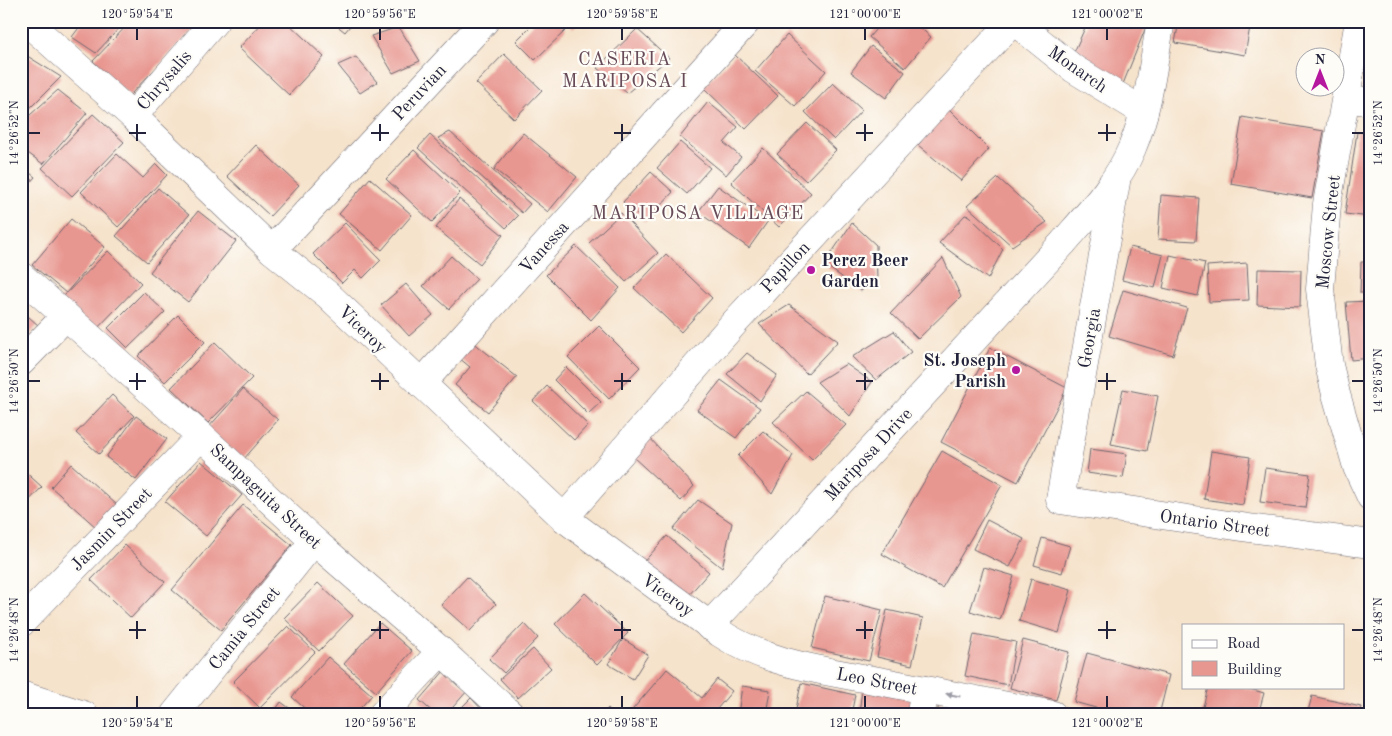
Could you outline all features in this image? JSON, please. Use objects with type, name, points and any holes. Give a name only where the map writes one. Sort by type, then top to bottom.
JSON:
[{"type":"street","name":"Viceroy","points":[[26,21],[133,116],[272,250],[328,295],[564,518],[709,626]]},
{"type":"street","name":"Chrysalis","points":[[133,116],[215,21]]},
{"type":"street","name":"Peruvian","points":[[272,250],[485,21]]},
{"type":"street","name":"Vanessa","points":[[421,384],[747,21]]},
{"type":"street","name":"Monarch","points":[[1013,21],[1074,69],[1144,112]]},
{"type":"street","name":"Papillon","points":[[564,518],[736,321],[1013,21]]},
{"type":"street","points":[[1144,112],[1161,21]]},
{"type":"street","name":"Moscow Street","points":[[1359,21],[1359,100],[1327,204],[1320,289],[1329,364],[1336,394],[1357,467],[1371,497]]},
{"type":"street","name":"Mariposa Drive","points":[[709,626],[1092,210],[1117,176],[1132,148],[1144,112]]},
{"type":"street","name":"Georgia","points":[[1060,500],[1117,176]]},
{"type":"street","name":"Sampaguita Street","points":[[21,276],[201,436],[314,541],[441,651],[511,715]]},
{"type":"street","points":[[21,362],[66,316]]},
{"type":"street","name":"Jasmin Street","points":[[21,623],[201,436]]},
{"type":"street","name":"Ontario Street","points":[[1060,500],[1371,544]]},
{"type":"street","name":"Camia Street","points":[[174,715],[314,541]]},
{"type":"street","name":"Leo Street","points":[[709,626],[738,645],[774,659],[812,668],[922,702],[1053,715]]},
{"type":"street","points":[[382,715],[441,651]]},
{"type":"street","points":[[21,695],[84,715]]},
{"type":"building","points":[[84,21],[126,21],[96,53],[72,37]]},
{"type":"building","points":[[131,21],[201,21],[129,96],[93,61]]},
{"type":"building","points":[[264,21],[286,21],[324,57],[289,95],[239,48]]},
{"type":"building","points":[[331,21],[354,21],[345,32]]},
{"type":"building","points":[[531,21],[557,21],[566,30],[535,60],[516,41],[534,23]]},
{"type":"building","points":[[567,21],[580,21],[573,28]]},
{"type":"building","points":[[883,21],[912,21],[931,37],[905,68],[869,37]]},
{"type":"building","points":[[1088,21],[1148,22],[1123,84],[1071,59]]},
{"type":"building","points":[[1179,21],[1251,21],[1245,55],[1175,43]]},
{"type":"building","points":[[399,27],[420,61],[393,73],[371,36]]},
{"type":"building","points":[[637,29],[669,58],[627,93],[597,68]]},
{"type":"building","points":[[787,35],[826,71],[795,106],[755,71]]},
{"type":"building","points":[[871,46],[905,72],[886,98],[851,72]]},
{"type":"building","points":[[24,54],[61,77],[23,115],[21,114],[21,57]]},
{"type":"building","points":[[504,54],[542,90],[514,119],[476,83]]},
{"type":"building","points":[[735,55],[778,96],[746,129],[703,87]]},
{"type":"building","points":[[356,57],[377,82],[360,93],[338,65]]},
{"type":"building","points":[[833,83],[862,110],[834,140],[805,112]]},
{"type":"building","points":[[58,90],[87,113],[43,164],[21,148],[21,123]]},
{"type":"building","points":[[708,102],[738,127],[724,143],[741,157],[726,175],[680,137]]},
{"type":"building","points":[[948,108],[989,149],[961,181],[918,145]]},
{"type":"building","points":[[93,114],[124,142],[72,196],[42,168]]},
{"type":"building","points":[[1242,117],[1324,131],[1312,198],[1231,184]]},
{"type":"building","points":[[807,123],[836,150],[806,181],[777,154]]},
{"type":"building","points":[[450,132],[530,204],[522,213],[438,138]]},
{"type":"building","points":[[1357,132],[1371,134],[1371,217],[1345,214]]},
{"type":"building","points":[[523,133],[577,177],[548,212],[494,169]]},
{"type":"building","points":[[430,135],[518,216],[506,228],[418,148]]},
{"type":"building","points":[[680,142],[710,168],[687,194],[657,168]]},
{"type":"building","points":[[256,145],[299,185],[270,216],[227,176]]},
{"type":"building","points":[[763,148],[811,193],[779,227],[731,182]]},
{"type":"building","points":[[414,150],[460,193],[432,222],[386,179]]},
{"type":"building","points":[[117,154],[143,178],[156,164],[167,175],[118,227],[81,192]]},
{"type":"building","points":[[21,166],[35,177],[21,193]]},
{"type":"building","points":[[651,172],[673,192],[645,222],[623,202]]},
{"type":"building","points":[[370,178],[412,215],[382,250],[339,214]]},
{"type":"building","points":[[998,178],[1047,222],[1012,246],[967,206]]},
{"type":"building","points":[[718,186],[768,221],[749,248],[698,212]]},
{"type":"building","points":[[158,188],[189,215],[147,262],[116,236]]},
{"type":"building","points":[[1161,195],[1199,198],[1196,241],[1158,239]]},
{"type":"building","points":[[459,199],[503,235],[480,264],[436,228]]},
{"type":"building","points":[[198,211],[236,241],[188,302],[150,272]]},
{"type":"building","points":[[621,213],[658,253],[626,282],[589,243]]},
{"type":"building","points":[[965,215],[969,216],[1003,249],[988,279],[939,243]]},
{"type":"building","points":[[71,219],[105,247],[66,293],[32,265]]},
{"type":"building","points":[[345,223],[381,260],[363,278],[355,270],[342,283],[313,254]]},
{"type":"building","points":[[852,223],[876,245],[877,279],[861,291],[824,264]]},
{"type":"building","points":[[576,246],[620,288],[591,320],[546,275]]},
{"type":"building","points":[[1130,247],[1163,255],[1155,288],[1122,280]]},
{"type":"building","points":[[108,251],[141,283],[92,334],[58,302]]},
{"type":"building","points":[[666,254],[712,298],[681,332],[634,288]]},
{"type":"building","points":[[1170,255],[1205,263],[1198,296],[1163,288]]},
{"type":"building","points":[[451,256],[477,279],[449,309],[423,286]]},
{"type":"building","points":[[943,258],[961,297],[918,339],[891,313]]},
{"type":"building","points":[[1361,262],[1371,262],[1371,293],[1360,293]]},
{"type":"building","points":[[1247,263],[1249,300],[1209,302],[1207,266]]},
{"type":"building","points":[[1258,269],[1301,270],[1300,307],[1257,305]]},
{"type":"building","points":[[406,284],[433,315],[409,336],[381,305]]},
{"type":"building","points":[[1123,290],[1187,308],[1173,355],[1109,336]]},
{"type":"building","points":[[144,292],[165,312],[128,348],[108,328]]},
{"type":"building","points":[[1371,301],[1371,358],[1351,360],[1346,302]]},
{"type":"building","points":[[789,305],[838,341],[807,374],[759,324]]},
{"type":"building","points":[[21,310],[38,325],[21,343]]},
{"type":"building","points":[[178,315],[205,342],[165,382],[138,356]]},
{"type":"building","points":[[599,326],[640,367],[609,399],[568,357]]},
{"type":"building","points":[[894,331],[911,352],[876,380],[852,357]]},
{"type":"building","points":[[215,342],[252,378],[208,423],[171,388]]},
{"type":"building","points":[[473,342],[517,377],[488,412],[455,385],[470,367],[459,358]]},
{"type":"building","points":[[990,348],[1067,388],[1018,482],[941,442]]},
{"type":"building","points":[[747,353],[777,375],[760,401],[727,374]]},
{"type":"building","points":[[846,364],[872,382],[850,416],[817,382]]},
{"type":"building","points":[[566,367],[601,402],[588,414],[554,380]]},
{"type":"building","points":[[721,380],[760,408],[736,438],[697,410]]},
{"type":"building","points":[[547,386],[588,425],[574,440],[533,401]]},
{"type":"building","points":[[243,389],[278,420],[243,460],[207,429]]},
{"type":"building","points":[[1123,389],[1158,396],[1147,451],[1111,444]]},
{"type":"building","points":[[806,391],[846,425],[812,460],[773,422]]},
{"type":"building","points":[[112,395],[134,416],[99,454],[76,433]]},
{"type":"building","points":[[136,416],[167,439],[136,480],[106,457]]},
{"type":"building","points":[[763,431],[793,455],[772,494],[738,456]]},
{"type":"building","points":[[649,437],[694,486],[681,501],[633,457]]},
{"type":"building","points":[[1090,449],[1127,454],[1123,478],[1087,473]]},
{"type":"building","points":[[942,451],[1002,485],[942,588],[882,554]]},
{"type":"building","points":[[1211,451],[1250,457],[1243,505],[1204,499]]},
{"type":"building","points":[[201,461],[242,495],[206,536],[165,502]]},
{"type":"building","points":[[71,464],[117,505],[97,528],[51,487]]},
{"type":"building","points":[[21,468],[42,487],[21,509]]},
{"type":"building","points":[[1265,468],[1310,474],[1305,508],[1260,502]]},
{"type":"building","points":[[698,500],[732,523],[722,568],[673,529]]},
{"type":"building","points":[[243,505],[292,545],[221,630],[172,590]]},
{"type":"building","points":[[987,520],[1024,539],[1010,567],[973,549]]},
{"type":"building","points":[[667,536],[709,572],[682,603],[640,566]]},
{"type":"building","points":[[1042,538],[1070,546],[1062,573],[1034,565]]},
{"type":"building","points":[[125,545],[165,582],[131,618],[91,580]]},
{"type":"building","points":[[984,567],[1014,576],[1000,620],[970,611]]},
{"type":"building","points":[[467,577],[496,604],[470,631],[441,605]]},
{"type":"building","points":[[1031,579],[1071,590],[1059,633],[1019,621]]},
{"type":"building","points":[[318,583],[353,616],[319,651],[284,618]]},
{"type":"building","points":[[585,593],[628,633],[597,665],[555,624]]},
{"type":"building","points":[[825,596],[882,610],[869,661],[812,648]]},
{"type":"building","points":[[887,610],[923,618],[912,665],[877,657]]},
{"type":"building","points":[[380,623],[412,651],[376,692],[344,664]]},
{"type":"building","points":[[524,623],[538,638],[504,673],[489,659]]},
{"type":"building","points":[[288,626],[315,652],[260,708],[233,682]]},
{"type":"building","points":[[974,634],[1016,642],[1008,685],[965,676]]},
{"type":"building","points":[[623,639],[648,655],[633,679],[608,664]]},
{"type":"building","points":[[1023,640],[1069,652],[1056,700],[1010,688]]},
{"type":"building","points":[[533,649],[551,668],[518,698],[500,679]]},
{"type":"building","points":[[1087,653],[1169,675],[1159,715],[1121,715],[1074,702]]},
{"type":"building","points":[[328,657],[372,695],[354,715],[312,715],[292,697]]},
{"type":"building","points":[[667,669],[702,698],[717,679],[732,691],[712,715],[639,715],[633,709]]},
{"type":"building","points":[[445,670],[468,690],[446,715],[436,715],[419,700]]},
{"type":"building","points":[[801,683],[855,695],[851,715],[795,715]]},
{"type":"building","points":[[742,686],[770,690],[766,715],[738,715]]},
{"type":"building","points":[[862,688],[916,695],[914,715],[859,715]]},
{"type":"building","points":[[1208,688],[1246,688],[1264,693],[1258,715],[1201,715]]},
{"type":"building","points":[[1312,696],[1361,707],[1360,715],[1307,715]]},
{"type":"building","points":[[471,698],[487,715],[454,715]]},
{"type":"building","points":[[281,702],[299,715],[272,715]]},
{"type":"building","points":[[939,703],[985,715],[937,715]]},
{"type":"building","points":[[608,708],[615,715],[601,715]]},
{"type":"place","name":"Perez Beer Garden","points":[[811,270]]},
{"type":"place","name":"St. Joseph Parish","points":[[1016,370]]},
{"type":"district","name":"CASERIA MARIPOSA I","points":[[625,69]]},
{"type":"district","name":"MARIPOSA VILLAGE","points":[[698,212]]}]
